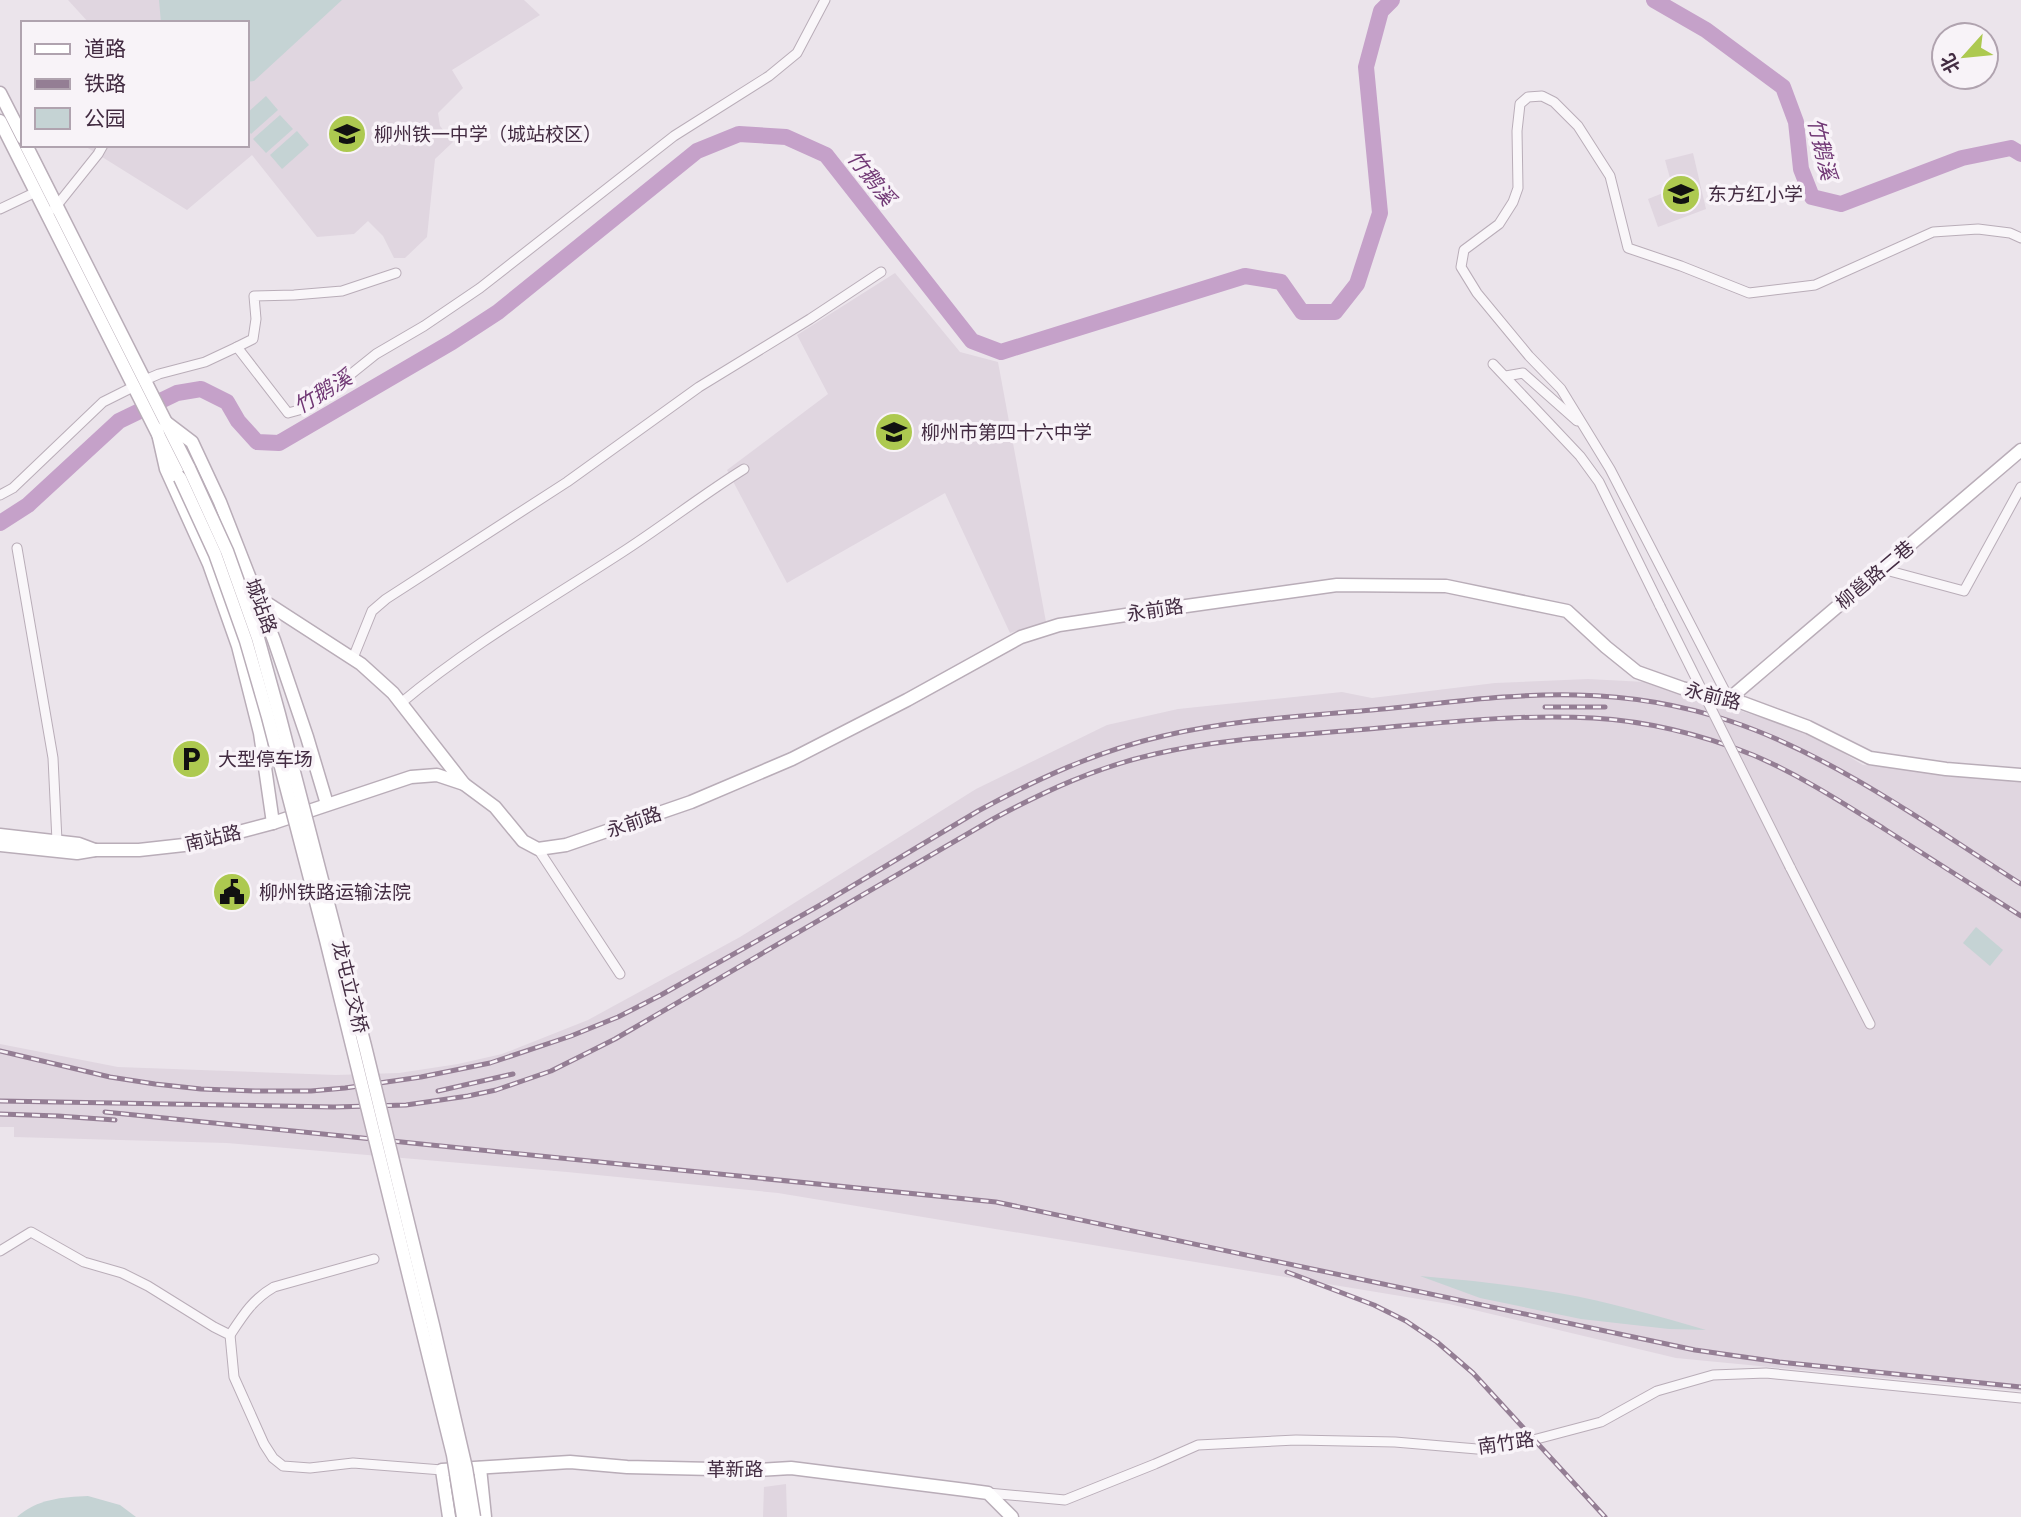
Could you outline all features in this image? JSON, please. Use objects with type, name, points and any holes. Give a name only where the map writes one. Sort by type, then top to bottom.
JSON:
[{"type":"main road","points":[[0,93],[21,134]]},
{"type":"main road","name":"城站路","points":[[0,121],[36,192],[52,210]]},
{"type":"main road","name":"城站路","points":[[27,147],[52,210],[185,473]]},
{"type":"main road","name":"城站路","points":[[161,424],[192,442],[220,502],[258,598],[307,737],[327,804]]},
{"type":"main road","name":"城站路","points":[[161,424],[166,469],[209,564],[238,646],[260,733],[273,823]]},
{"type":"main road","name":"柳邕路二巷","points":[[1729,699],[2021,450]]},
{"type":"main road","name":"龙屯立交桥","points":[[185,473],[246,641],[268,717],[330,953],[453,1455],[463,1517]]},
{"type":"main road","name":"龙屯立交桥","points":[[185,473],[227,551],[258,638],[361,1032],[433,1325],[466,1468],[474,1517]]},
{"type":"main road","name":"永前路","points":[[538,849],[566,845],[691,802],[792,759],[907,701],[1021,637],[1059,625],[1337,585],[1446,586],[1567,611],[1637,672],[1682,688],[1743,703],[1808,727],[1870,758],[1946,769],[2021,775]]},
{"type":"main road","points":[[258,598],[353,658],[393,693],[464,784],[495,807],[523,841],[538,849]]},
{"type":"main road","points":[[327,804],[411,778],[437,775],[464,784]]},
{"type":"main road","name":"南站路","points":[[0,845],[77,853],[193,844],[273,823],[327,804]]},
{"type":"main road","name":"南站路","points":[[0,835],[79,844],[95,850]]},
{"type":"main road","name":"革新路","points":[[442,1470],[570,1462],[666,1468],[791,1468],[988,1493]]},
{"type":"main road","points":[[480,1468],[485,1517]]},
{"type":"main road","points":[[442,1470],[449,1517]]},
{"type":"main road","points":[[988,1493],[1012,1517]]},
{"type":"street","points":[[237,347],[288,413],[310,407],[376,354],[480,288],[674,136],[769,76],[797,53],[825,0]]},
{"type":"street","points":[[1729,699],[1610,469],[1586,429],[1561,389],[1529,356],[1477,293],[1461,267],[1464,250],[1499,224],[1513,202],[1518,188],[1517,131],[1520,104],[1528,97],[1542,96],[1554,102],[1578,126],[1610,176],[1628,248],[1749,293],[1815,285],[1933,232],[1978,229],[2010,233],[2021,238]]},
{"type":"street","points":[[52,210],[102,147]]},
{"type":"street","points":[[0,209],[36,192]]},
{"type":"street","points":[[353,658],[372,611],[386,599],[568,482],[699,387],[810,320],[881,272]]},
{"type":"street","points":[[0,495],[13,488],[103,402],[142,386],[159,374],[205,362],[253,339],[256,319],[254,296],[342,291],[396,273]]},
{"type":"street","points":[[1493,364],[1580,456],[1599,482],[1870,1024]]},
{"type":"street","points":[[1506,376],[1523,373],[1586,429]]},
{"type":"street","points":[[401,703],[437,673],[744,469]]},
{"type":"street","points":[[1882,569],[1964,591],[2021,487]]},
{"type":"street","points":[[17,548],[53,758],[57,841]]},
{"type":"street","points":[[538,849],[620,974]]},
{"type":"street","points":[[0,1251],[31,1232],[85,1262],[121,1273],[148,1286],[214,1328],[230,1335]]},
{"type":"street","points":[[374,1259],[274,1287],[251,1303],[230,1335],[234,1377],[264,1444],[273,1458],[283,1466],[310,1468],[354,1463],[442,1470]]},
{"type":"street","name":"南竹路","points":[[988,1493],[1065,1500],[1198,1445],[1296,1440],[1395,1442],[1477,1449],[1533,1440],[1601,1422],[1657,1391],[1713,1375],[1766,1373],[2021,1398]]},
{"type":"shaded area","name":"柳州铁一中学（城站校区）","points":[[68,0],[524,0],[540,15],[452,70],[463,88],[438,113],[440,126],[453,142],[435,159],[427,237],[405,258],[394,258],[383,236],[368,221],[354,234],[317,237],[252,155],[187,210],[86,147],[248,147],[248,21],[87,21]]},
{"type":"shaded area","name":"东方红小学","points":[[1693,153],[1706,209],[1658,227],[1648,199],[1673,189],[1665,160]]},
{"type":"shaded area","name":"柳州市第四十六中学","points":[[895,273],[960,352],[998,362],[1046,622],[1010,633],[945,493],[787,583],[727,470],[828,394],[797,335]]},
{"type":"shaded area","points":[[1588,679],[1645,682],[1732,708],[1814,735],[1863,765],[2021,780],[2021,1391],[1676,1358],[1449,1304],[778,1193],[227,1143],[14,1137],[14,1127],[0,1127],[0,1044],[118,1067],[336,1075],[399,1073],[502,1054],[588,1020],[740,937],[976,789],[1107,725],[1178,709],[1342,692],[1372,698],[1495,683]]},
{"type":"shaded area","points":[[786,1484],[787,1517],[763,1517],[764,1487]]},
{"type":"green space","points":[[159,0],[342,0],[254,81],[248,82],[248,21],[161,21]]},
{"type":"green space","points":[[266,96],[278,110],[251,134],[248,130],[248,112]]},
{"type":"green space","points":[[280,115],[293,129],[266,153],[253,139]]},
{"type":"green space","points":[[297,131],[309,145],[282,169],[270,155]]},
{"type":"green space","points":[[1976,927],[2003,950],[1990,966],[1963,943]]},
{"type":"green space","points":[[1420,1276],[1559,1293],[1706,1330],[1669,1329],[1581,1319],[1480,1298]]},
{"type":"green space","points":[[88,1496],[120,1505],[136,1517],[17,1517],[41,1503],[59,1498]]},
{"type":"waterway","name":"竹鹅溪","points":[[0,523],[28,505],[119,421],[177,393],[201,389],[227,402],[238,421],[257,442],[279,443],[452,342],[498,312],[697,151],[739,134],[786,137],[826,155],[972,341],[1001,352],[1245,276],[1281,282],[1302,312],[1335,312],[1357,284],[1380,213],[1366,67],[1381,11],[1392,0]]},
{"type":"waterway","name":"竹鹅溪","points":[[1654,0],[1706,30],[1783,87],[1796,122],[1801,169],[1812,197],[1841,204],[1962,158],[2011,148],[2021,154]]},
{"type":"railway","points":[[0,1051],[110,1077],[201,1089],[255,1091],[345,1088],[490,1063],[618,1017],[822,904],[978,811],[1045,777],[1091,758],[1139,742],[1215,726],[1500,697],[1616,697],[1655,702],[1730,721],[1768,735],[1843,772],[2021,884]]},
{"type":"railway","points":[[1545,707],[1605,707]]},
{"type":"railway","points":[[0,1101],[334,1107],[406,1105],[496,1090],[551,1071],[615,1039],[993,819],[1052,790],[1092,773],[1155,754],[1267,737],[1539,717],[1613,720],[1674,730],[1734,748],[1788,771],[2021,916]]},
{"type":"railway","points":[[438,1091],[513,1074]]},
{"type":"railway","points":[[105,1112],[996,1202],[1695,1350],[1779,1362],[2021,1387]]},
{"type":"railway","points":[[0,1114],[115,1120]]},
{"type":"railway","points":[[1287,1272],[1374,1305],[1406,1321],[1437,1342],[1473,1373],[1605,1517]]},
{"type":"place","name":"柳州铁一中学（城站校区）","points":[[347,134]]},
{"type":"place","name":"东方红小学","points":[[1681,194]]},
{"type":"place","name":"柳州市第四十六中学","points":[[894,432]]},
{"type":"place","name":"大型停车场","points":[[191,759]]},
{"type":"place","name":"柳州铁路运输法院","points":[[232,892]]}]
